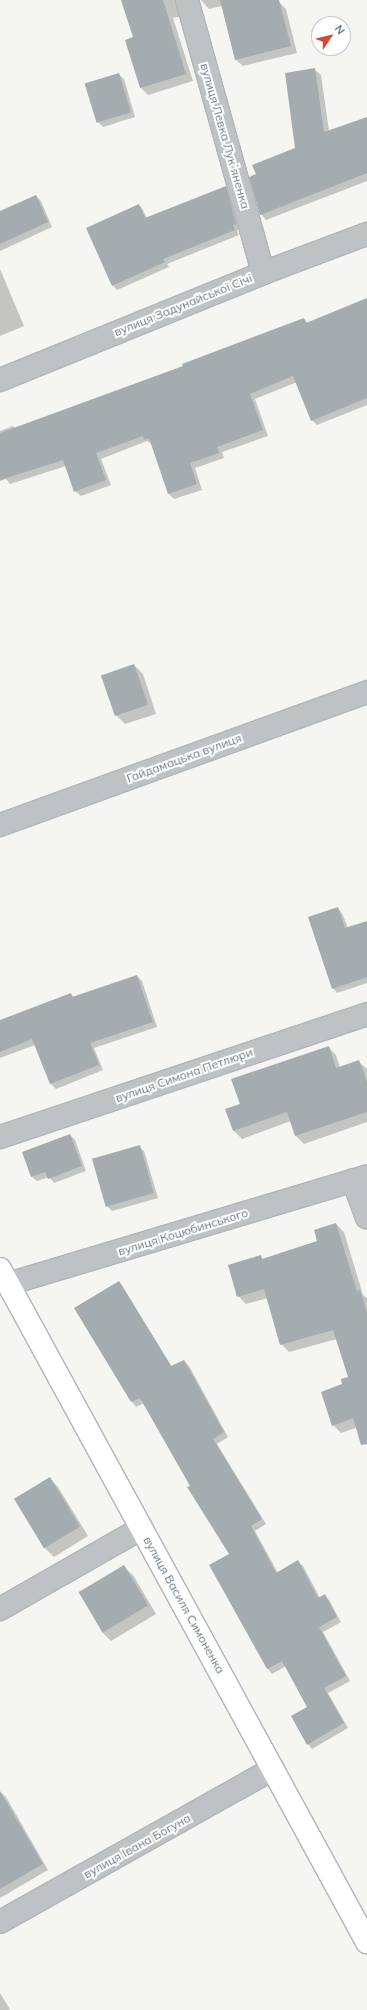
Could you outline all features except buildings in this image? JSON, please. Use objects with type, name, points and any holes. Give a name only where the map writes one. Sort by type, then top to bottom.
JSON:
[{"type":"street","name":"вулиця Левка Лукʼяненка","points":[[187,0],[262,273]]},
{"type":"street","name":"вулиця Задунайської Січі","points":[[0,380],[262,273],[367,234]]},
{"type":"street","name":"Гайдамацька вулиця","points":[[0,825],[367,692]]},
{"type":"street","name":"вулиця Симона Петлюри","points":[[0,1137],[367,1014]]},
{"type":"street","points":[[360,1178],[367,1218]]},
{"type":"street","name":"вулиця Коцюбинського","points":[[3,1281],[360,1178]]},
{"type":"street","name":"вулиця Василя Симоненка","points":[[3,1281],[142,1528],[367,1942]]},
{"type":"street","points":[[0,1609],[142,1528]]},
{"type":"street","name":"вулиця Івана Богуна","points":[[0,1922],[273,1769]]}]
